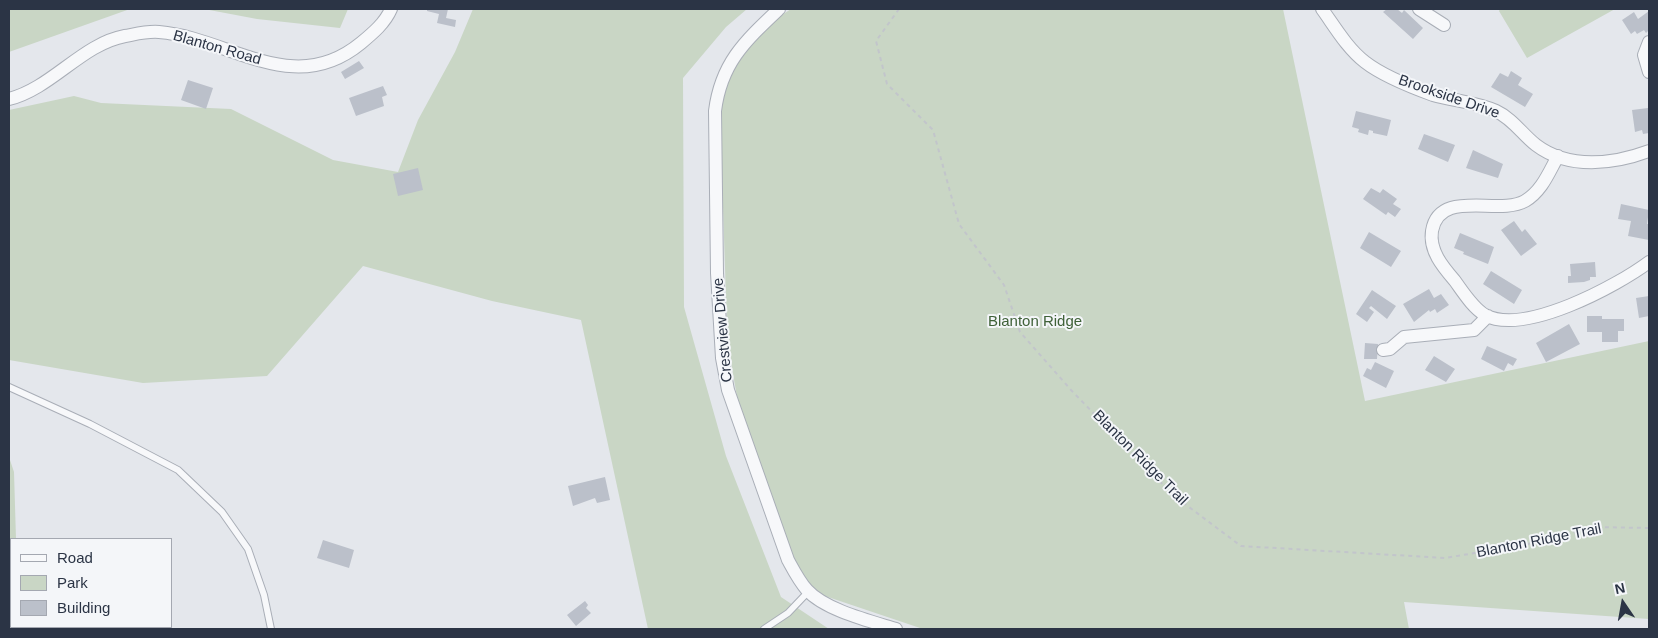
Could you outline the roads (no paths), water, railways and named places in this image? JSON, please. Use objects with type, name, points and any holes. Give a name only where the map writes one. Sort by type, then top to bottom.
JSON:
[{"type":"street","name":"Blanton Road","points":[[9,99],[38,88],[105,43],[121,36],[146,32],[180,35],[272,64],[316,66],[330,62],[356,46],[381,24],[391,9]]},
{"type":"street","name":"Crestview Drive","points":[[779,9],[752,34],[731,60],[717,93],[715,111],[720,333],[728,390],[788,560],[797,578],[808,592],[825,604],[896,629]]},
{"type":"street","name":"Brookside Drive","points":[[1322,9],[1342,38],[1365,62],[1398,80],[1434,95],[1497,112],[1516,125],[1536,145],[1558,156],[1580,161],[1613,162],[1649,152]]},
{"type":"street","points":[[1419,9],[1444,25]]},
{"type":"street","points":[[1649,42],[1644,55],[1649,72]]},
{"type":"street","points":[[1558,156],[1541,186],[1525,200],[1506,205],[1450,208],[1442,214],[1433,227],[1431,241],[1438,259],[1477,308],[1488,316],[1507,320],[1560,308],[1604,291],[1649,262]]},
{"type":"street","points":[[1383,350],[1390,349],[1404,338],[1474,330],[1488,316]]},
{"type":"lane","points":[[9,387],[90,424],[178,470],[222,512],[248,548],[264,594],[271,629]]},
{"type":"lane","points":[[764,629],[788,613],[808,592]]},
{"type":"park label","name":"Blanton Ridge","points":[[1035,322]]}]
